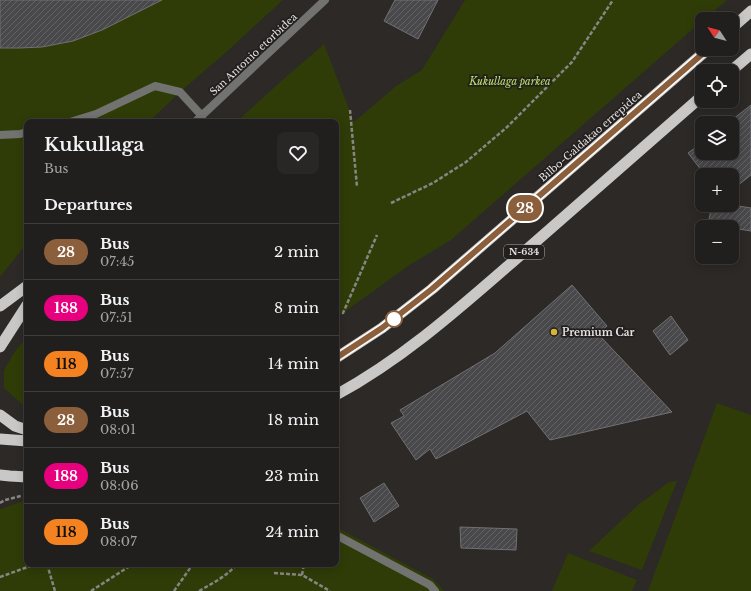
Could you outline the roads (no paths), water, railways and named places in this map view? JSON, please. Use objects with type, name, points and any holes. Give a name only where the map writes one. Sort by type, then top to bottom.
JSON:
[{"type":"highway","points":[[739,22],[751,11]]},
{"type":"highway","points":[[739,64],[751,54]]},
{"type":"highway","name":"Bilbo-Galdakao errepidea","points":[[339,356],[382,328],[432,289],[700,56]]},
{"type":"highway","name":"N-634","points":[[339,394],[350,388],[401,354],[453,314],[695,102]]},
{"type":"highway","points":[[0,306],[24,288]]},
{"type":"highway","points":[[0,347],[24,310]]},
{"type":"highway","points":[[0,415],[15,426],[24,429]]},
{"type":"highway","points":[[0,439],[24,441]]},
{"type":"highway","points":[[0,483],[5,476],[24,477]]},
{"type":"street","name":"San Antonio etorbidea","points":[[198,119],[325,0]]},
{"type":"street","points":[[80,119],[96,114],[155,86],[180,92],[202,116]]},
{"type":"street","points":[[0,135],[24,133]]},
{"type":"street","points":[[339,537],[430,586],[435,591]]},
{"type":"place","name":"Premium Car","points":[[554,332]]},
{"type":"park label","name":"Kukullaga parkea","points":[[510,81]]}]
